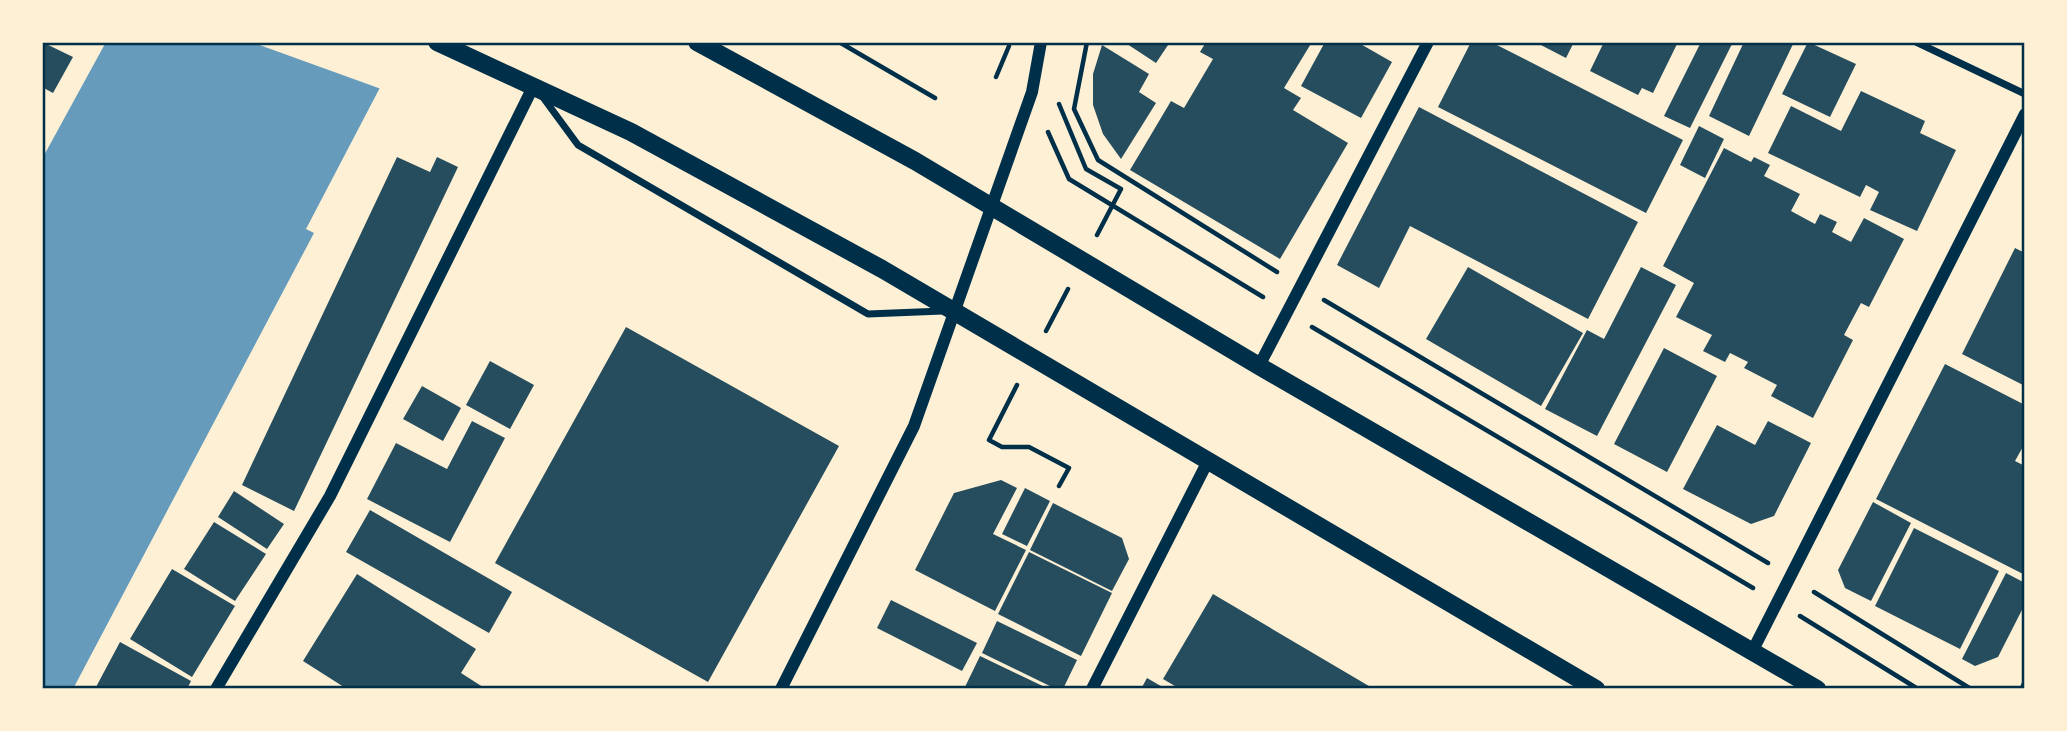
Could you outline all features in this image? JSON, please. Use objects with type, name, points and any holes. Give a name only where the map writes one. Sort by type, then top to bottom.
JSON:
[{"type":"main road","points":[[437,42],[631,132],[954,310],[1596,689]]},
{"type":"main road","points":[[697,42],[915,161],[1259,366],[1817,689]]},
{"type":"street","points":[[781,689],[914,426],[1032,92],[1041,42]]},
{"type":"street","points":[[1259,366],[1428,42]]},
{"type":"street","points":[[1916,42],[2025,94]]},
{"type":"street","points":[[216,689],[330,496],[534,85],[578,145],[868,314],[954,310]]},
{"type":"street","points":[[1753,650],[2025,114]]},
{"type":"street","points":[[1092,689],[1209,459]]},
{"type":"street","points":[[2022,689],[2025,684]]},
{"type":"path","points":[[839,42],[935,98]]},
{"type":"path","points":[[996,77],[1011,42]]},
{"type":"path","points":[[1087,42],[1074,109],[1098,160],[1300,286],[1790,576],[1971,689]]},
{"type":"path","points":[[1032,92],[1069,179],[1918,689]]},
{"type":"path","points":[[1059,103],[1086,169],[1121,190],[1096,237]]},
{"type":"path","points":[[1045,332],[1070,285]]},
{"type":"path","points":[[1020,380],[989,440],[1002,447],[1029,447],[1069,468],[1059,486]]},
{"type":"water","points":[[106,42],[408,42],[385,78],[306,229],[314,233],[73,689],[42,689],[42,159]]},
{"type":"pier","points":[[251,42],[412,42],[384,90]]},
{"type":"building","points":[[42,42],[73,57],[53,93],[42,87]]},
{"type":"building","points":[[1124,42],[1170,42],[1156,63]]},
{"type":"building","points":[[1206,42],[1312,42],[1284,88],[1301,98],[1293,110],[1348,143],[1280,259],[1130,170],[1171,101],[1184,108],[1213,59],[1200,52]]},
{"type":"building","points":[[1325,42],[1357,42],[1392,62],[1361,118],[1301,86]]},
{"type":"building","points":[[1471,42],[1491,42],[1683,140],[1646,213],[1438,107]]},
{"type":"building","points":[[1535,42],[1574,42],[1566,58]]},
{"type":"building","points":[[1604,42],[1678,42],[1653,93],[1642,88],[1638,95],[1590,71]]},
{"type":"building","points":[[1701,42],[1733,42],[1690,128],[1664,116]]},
{"type":"building","points":[[1744,42],[1794,42],[1749,136],[1709,116]]},
{"type":"building","points":[[1808,42],[1856,64],[1830,117],[1782,94]]},
{"type":"building","points":[[1102,45],[1149,74],[1139,92],[1156,103],[1121,159],[1103,134],[1093,105],[1093,74]]},
{"type":"building","points":[[1861,91],[1925,121],[1920,133],[1956,150],[1917,231],[1870,210],[1879,192],[1866,185],[1860,197],[1768,153],[1791,106],[1841,131]]},
{"type":"building","points":[[1419,107],[1638,222],[1588,319],[1410,226],[1379,288],[1337,265]]},
{"type":"building","points":[[1699,126],[1724,139],[1705,178],[1680,165]]},
{"type":"building","points":[[1724,148],[1751,162],[1754,157],[1770,165],[1764,176],[1800,194],[1791,211],[1815,224],[1820,214],[1837,222],[1832,232],[1851,242],[1864,218],[1904,239],[1869,307],[1861,303],[1844,335],[1853,340],[1813,418],[1771,396],[1777,385],[1744,368],[1748,362],[1730,353],[1725,362],[1703,351],[1712,335],[1676,317],[1694,283],[1663,266]]},
{"type":"building","points":[[397,157],[430,172],[437,157],[458,167],[294,511],[242,485]]},
{"type":"building","points":[[2015,248],[2025,253],[2025,386],[1962,354]]},
{"type":"building","points":[[1468,267],[1583,333],[1541,406],[1426,339]]},
{"type":"building","points":[[1641,267],[1676,285],[1597,436],[1545,409],[1587,330],[1604,339]]},
{"type":"building","points":[[626,327],[839,446],[708,682],[495,563]]},
{"type":"building","points":[[1664,348],[1717,376],[1667,472],[1614,444]]},
{"type":"building","points":[[490,361],[534,385],[510,429],[466,405]]},
{"type":"building","points":[[1945,364],[2025,405],[2025,443],[2015,461],[2025,466],[2025,575],[1876,499]]},
{"type":"building","points":[[422,386],[461,408],[443,441],[403,419]]},
{"type":"building","points":[[472,421],[505,438],[450,542],[367,499],[396,443],[447,469]]},
{"type":"building","points":[[1768,421],[1811,443],[1774,516],[1751,524],[1683,489],[1717,425],[1755,445]]},
{"type":"building","points":[[1001,480],[1017,488],[993,534],[1026,550],[995,611],[915,570],[954,493]]},
{"type":"building","points":[[1025,488],[1050,501],[1027,546],[1002,534]]},
{"type":"building","points":[[234,491],[284,524],[267,549],[218,517]]},
{"type":"building","points":[[1873,502],[1911,523],[1871,601],[1845,588],[1838,570]]},
{"type":"building","points":[[1053,503],[1122,538],[1129,559],[1112,591],[1030,550]]},
{"type":"building","points":[[370,510],[512,592],[489,633],[346,552]]},
{"type":"building","points":[[214,522],[266,554],[235,601],[184,569]]},
{"type":"building","points":[[1914,528],[1999,571],[1960,649],[1875,606]]},
{"type":"building","points":[[1029,552],[1112,593],[1081,656],[998,614]]},
{"type":"building","points":[[172,569],[235,606],[192,677],[130,639]]},
{"type":"building","points":[[2006,573],[2025,583],[2025,604],[1998,657],[1975,666],[1962,659]]},
{"type":"building","points":[[357,574],[476,649],[461,673],[486,689],[347,689],[303,661]]},
{"type":"building","points":[[1213,594],[1374,689],[1180,689],[1163,679]]},
{"type":"building","points":[[891,600],[977,643],[962,671],[877,628]]},
{"type":"building","points":[[997,621],[1077,660],[1063,689],[1056,689],[982,653]]},
{"type":"building","points":[[120,642],[191,681],[187,689],[96,687]]},
{"type":"building","points":[[980,656],[1049,689],[964,689]]},
{"type":"building","points":[[1147,678],[1166,689],[1141,689]]}]
